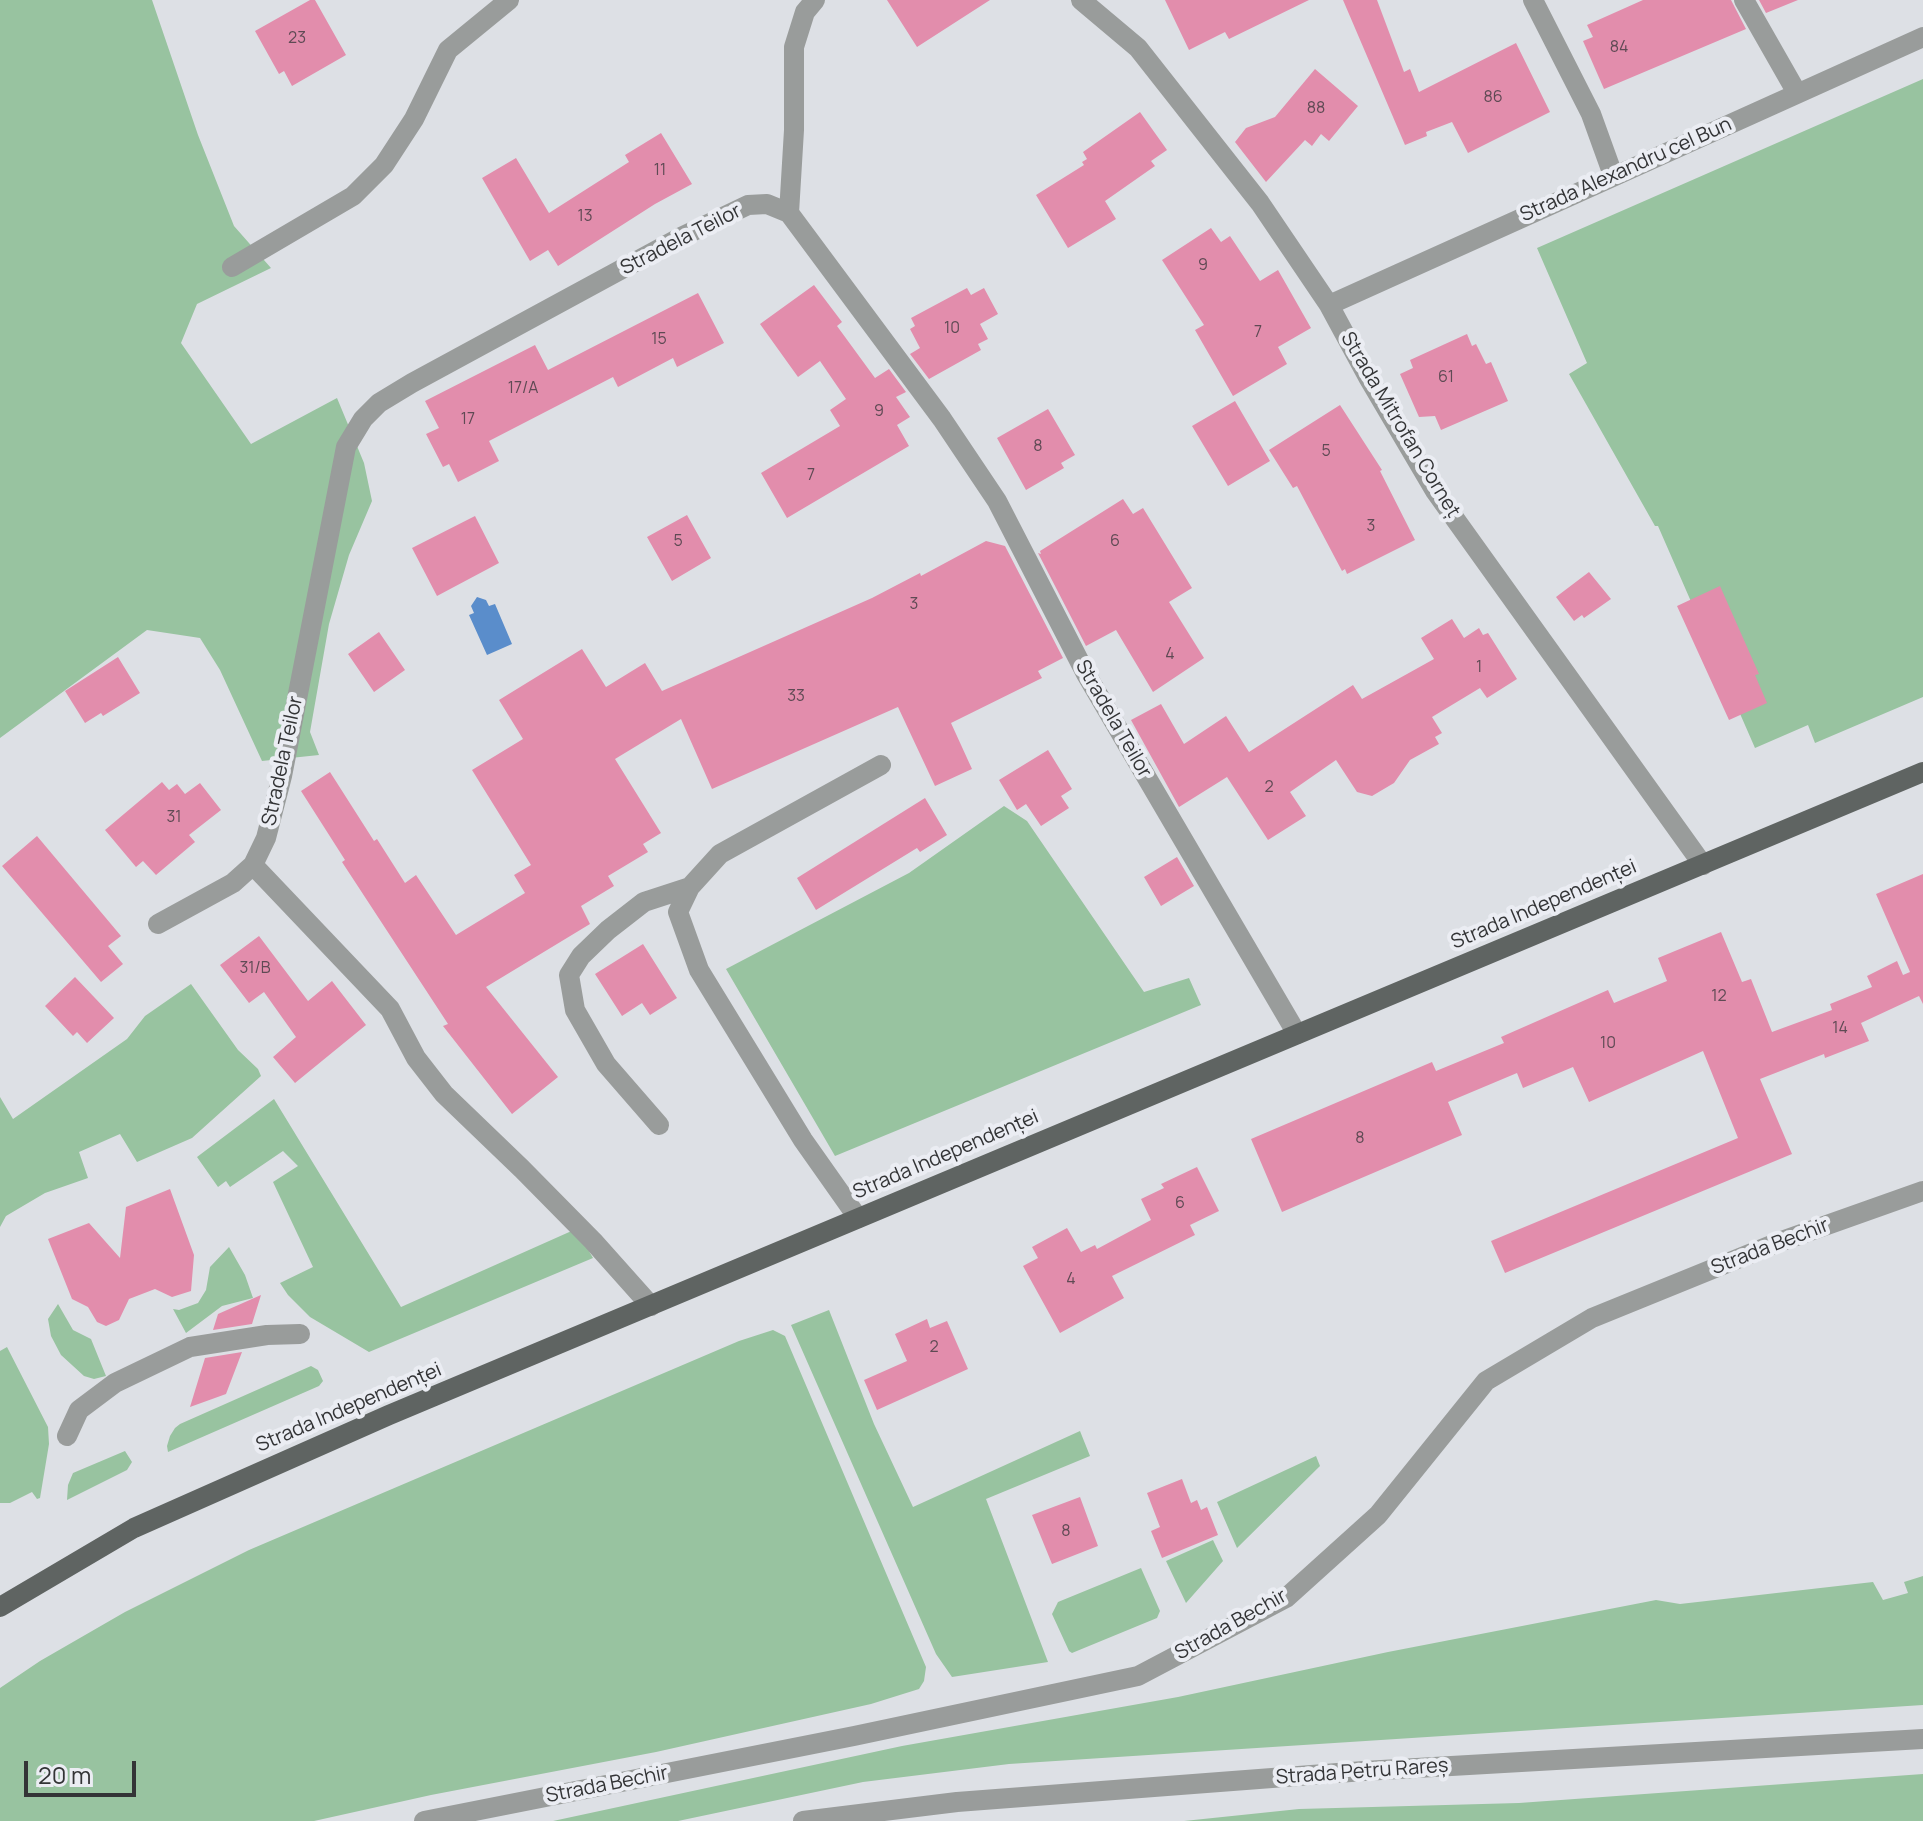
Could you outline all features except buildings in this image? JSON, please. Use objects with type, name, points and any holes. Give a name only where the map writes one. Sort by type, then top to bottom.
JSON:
[{"type":"main road","name":"Strada Independenței","points":[[0,1607],[134,1528],[389,1415],[1923,772]]},
{"type":"street","points":[[232,267],[353,196],[384,165],[414,119],[448,50],[509,0]]},
{"type":"street","points":[[789,213],[794,130],[794,47],[805,12],[815,0]]},
{"type":"street","name":"Strada Mitrofan Corneț","points":[[1081,0],[1138,48],[1260,203],[1329,305],[1435,491],[1703,865]]},
{"type":"street","points":[[1533,0],[1591,114],[1613,175]]},
{"type":"street","points":[[1744,0],[1797,93]]},
{"type":"street","name":"Strada Alexandru cel Bun","points":[[1329,305],[1923,37]]},
{"type":"street","name":"Stradela Teilor","points":[[158,924],[233,883],[253,865],[266,838],[282,776],[346,447],[363,419],[379,403],[412,383],[725,215],[748,205],[767,204],[789,213],[942,419],[997,501],[1086,674],[1297,1034]]},
{"type":"street","points":[[858,1218],[803,1140],[699,970],[678,912],[690,887],[720,854],[881,765]]},
{"type":"street","points":[[253,865],[390,1009],[416,1058],[444,1094],[532,1179],[651,1306]]},
{"type":"street","points":[[659,1125],[606,1064],[575,1010],[569,975],[581,956],[599,938],[644,902],[690,887]]},
{"type":"street","name":"Strada Bechir","points":[[424,1821],[1138,1676],[1286,1598],[1378,1515],[1486,1381],[1592,1318],[1779,1242],[1923,1191]]},
{"type":"street","points":[[67,1436],[79,1410],[115,1383],[190,1347],[267,1335],[300,1334]]},
{"type":"street","name":"Strada Petru Rareș","points":[[803,1821],[957,1802],[1364,1771],[1923,1739]]},
{"type":"green space","points":[[0,0],[152,0],[198,135],[234,226],[271,268],[197,304],[181,343],[251,444],[337,398],[364,463],[372,501],[349,555],[329,624],[310,732],[319,755],[262,761],[220,670],[200,638],[147,630],[0,738]]},
{"type":"green space","points":[[1923,79],[1923,697],[1815,743],[1808,725],[1755,748],[1658,526],[1655,526],[1569,374],[1587,363],[1537,248]]},
{"type":"green space","points":[[1004,806],[1027,821],[1144,992],[1189,978],[1201,1005],[835,1156],[726,969],[909,873]]},
{"type":"green space","points":[[191,984],[238,1050],[261,1076],[192,1138],[137,1162],[120,1134],[79,1152],[88,1178],[45,1193],[6,1216],[0,1227],[0,1097],[13,1119],[127,1039],[145,1016]]},
{"type":"green space","points":[[274,1099],[401,1307],[576,1229],[593,1258],[369,1352],[310,1317],[280,1283],[313,1267],[273,1182],[298,1166],[283,1151],[230,1187],[226,1181],[218,1187],[197,1157]]},
{"type":"green space","points":[[229,1247],[245,1275],[253,1298],[222,1306],[186,1333],[173,1309],[198,1303],[206,1290],[210,1267]]},
{"type":"green space","points":[[58,1304],[73,1330],[91,1339],[106,1376],[94,1379],[84,1376],[61,1355],[51,1336],[48,1319]]},
{"type":"green space","points":[[829,1310],[874,1424],[913,1507],[1080,1431],[1090,1456],[986,1499],[1048,1662],[952,1677],[936,1654],[791,1325]]},
{"type":"green space","points":[[773,1330],[785,1336],[926,1667],[919,1689],[871,1704],[656,1752],[314,1821],[0,1821],[0,1688],[40,1661],[125,1612],[249,1550],[739,1341]]},
{"type":"green space","points":[[7,1347],[48,1427],[49,1444],[40,1498],[37,1499],[32,1492],[10,1503],[0,1503],[0,1351]]},
{"type":"green space","points":[[311,1366],[318,1370],[323,1381],[319,1386],[168,1452],[170,1436],[180,1424]]},
{"type":"green space","points":[[125,1451],[132,1462],[127,1470],[67,1500],[73,1473]]},
{"type":"green space","points":[[1316,1456],[1320,1466],[1237,1548],[1217,1502]]},
{"type":"green space","points":[[1213,1540],[1223,1561],[1186,1603],[1166,1561]]},
{"type":"green space","points":[[1141,1568],[1160,1611],[1157,1618],[1072,1653],[1069,1651],[1052,1614],[1058,1602]]},
{"type":"green space","points":[[1923,1576],[1923,1705],[1009,1764],[863,1782],[678,1821],[553,1821],[902,1746],[1178,1697],[1656,1600],[1680,1604],[1873,1582],[1883,1600],[1908,1593],[1904,1582]]},
{"type":"green space","points":[[1923,1774],[1923,1821],[1184,1821],[1299,1809],[1519,1803]]},
{"type":"water","points":[[477,597],[486,600],[489,606],[495,604],[512,644],[487,655],[469,615],[474,613],[471,606]]}]
